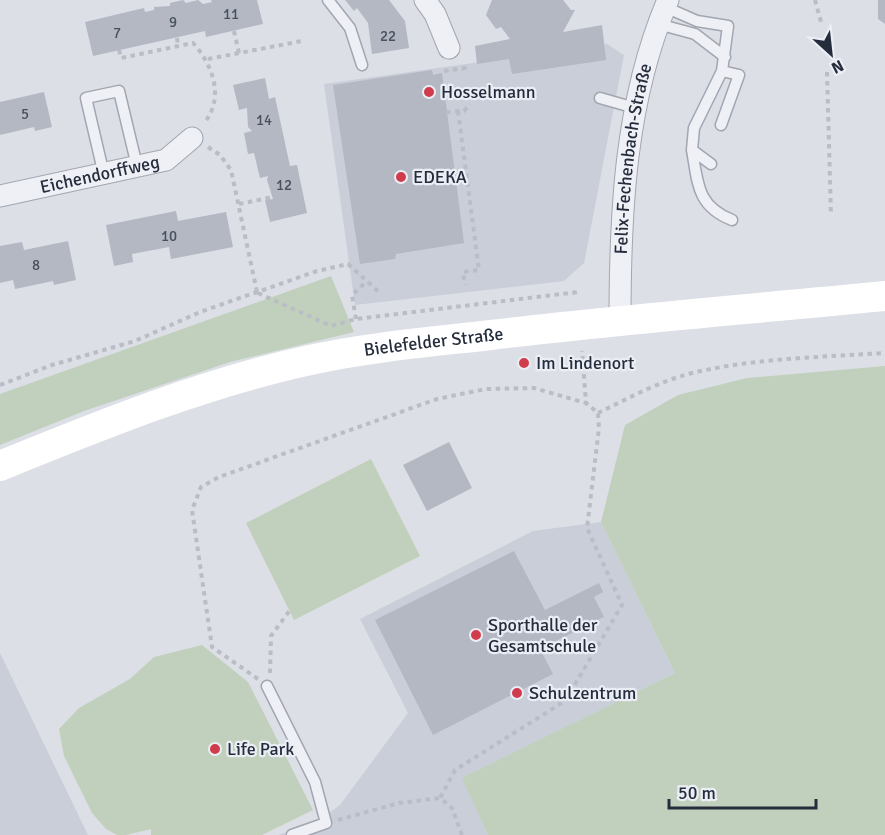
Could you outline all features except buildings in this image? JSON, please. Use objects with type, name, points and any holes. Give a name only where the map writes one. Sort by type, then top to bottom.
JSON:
[{"type":"main road","name":"Bielefelder Straße","points":[[0,466],[87,431],[236,379],[311,359],[376,348],[620,320],[885,296]]},
{"type":"street","points":[[425,0],[435,14],[449,48]]},
{"type":"street","name":"Felix-Fechenbach-Straße","points":[[620,320],[625,183],[635,108],[663,10]]},
{"type":"street","name":"Eichendorffweg","points":[[0,196],[166,160],[192,138]]},
{"type":"lane","points":[[328,0],[350,28],[363,65]]},
{"type":"lane","points":[[663,10],[697,21],[728,26],[722,71],[694,128],[692,150],[700,193],[714,213],[732,220]]},
{"type":"lane","points":[[663,10],[725,57]]},
{"type":"lane","points":[[721,125],[738,75],[722,71]]},
{"type":"lane","points":[[104,174],[86,98],[119,91],[137,166]]},
{"type":"lane","points":[[600,98],[635,108]]},
{"type":"lane","points":[[692,150],[711,164]]},
{"type":"lane","points":[[267,686],[315,782],[326,823],[292,835]]},
{"type":"path","points":[[815,0],[821,22]]},
{"type":"path","points":[[234,31],[239,53]]},
{"type":"path","points":[[177,38],[178,46]]},
{"type":"path","points":[[208,59],[302,41]]},
{"type":"path","points":[[119,50],[121,58],[193,42],[208,59],[217,101],[210,116]]},
{"type":"path","points":[[444,71],[465,68],[466,74]]},
{"type":"path","points":[[827,72],[831,216]]},
{"type":"path","points":[[446,112],[464,111],[470,104]]},
{"type":"path","points":[[458,111],[479,270],[463,272],[465,285]]},
{"type":"path","points":[[217,153],[231,170],[258,292]]},
{"type":"path","points":[[238,204],[273,197]]},
{"type":"path","points":[[0,385],[52,365],[135,340],[200,312],[348,264],[380,293]]},
{"type":"path","points":[[356,319],[352,295],[367,281]]},
{"type":"path","points":[[258,292],[331,326],[356,319],[578,292]]},
{"type":"path","points":[[582,351],[586,403]]},
{"type":"path","points":[[598,413],[647,389],[700,371],[795,359],[885,353]]},
{"type":"path","points":[[267,686],[212,647],[192,510],[201,487],[219,477],[437,399],[486,389],[534,388],[586,403],[598,413],[599,428],[587,528],[622,605],[565,701],[454,770],[440,798]]},
{"type":"path","points":[[267,686],[271,636],[290,610]]},
{"type":"path","points":[[326,823],[399,803],[440,798],[452,808],[462,835]]},
{"type":"shaded area","points":[[607,44],[624,55],[584,263],[564,281],[355,305],[324,84]]},
{"type":"shaded area","name":"Schulzentrum","points":[[601,522],[675,673],[463,778],[488,835],[278,835],[317,822],[340,805],[408,713],[360,619],[533,531]]},
{"type":"shaded area","points":[[0,653],[88,835],[0,835]]},
{"type":"green space","points":[[331,276],[354,332],[230,362],[84,411],[0,445],[0,394]]},
{"type":"green space","points":[[885,366],[885,835],[488,835],[462,778],[675,673],[601,522],[625,425],[678,395],[747,378]]},
{"type":"green space","points":[[371,459],[420,556],[294,620],[246,523]]},
{"type":"green space","name":"Life Park","points":[[202,645],[248,682],[313,810],[262,835],[151,835],[151,829],[117,835],[106,829],[92,813],[64,756],[59,729],[79,708],[130,679],[154,657]]},
{"type":"place","name":"Hosselmann","points":[[429,92]]},
{"type":"place","name":"EDEKA","points":[[401,177]]},
{"type":"place","name":"Im Lindenort","points":[[524,363]]},
{"type":"place","name":"Sporthalle der Gesamtschule","points":[[476,635]]},
{"type":"place","name":"Schulzentrum","points":[[517,693]]},
{"type":"place","name":"Life Park","points":[[215,749]]}]
